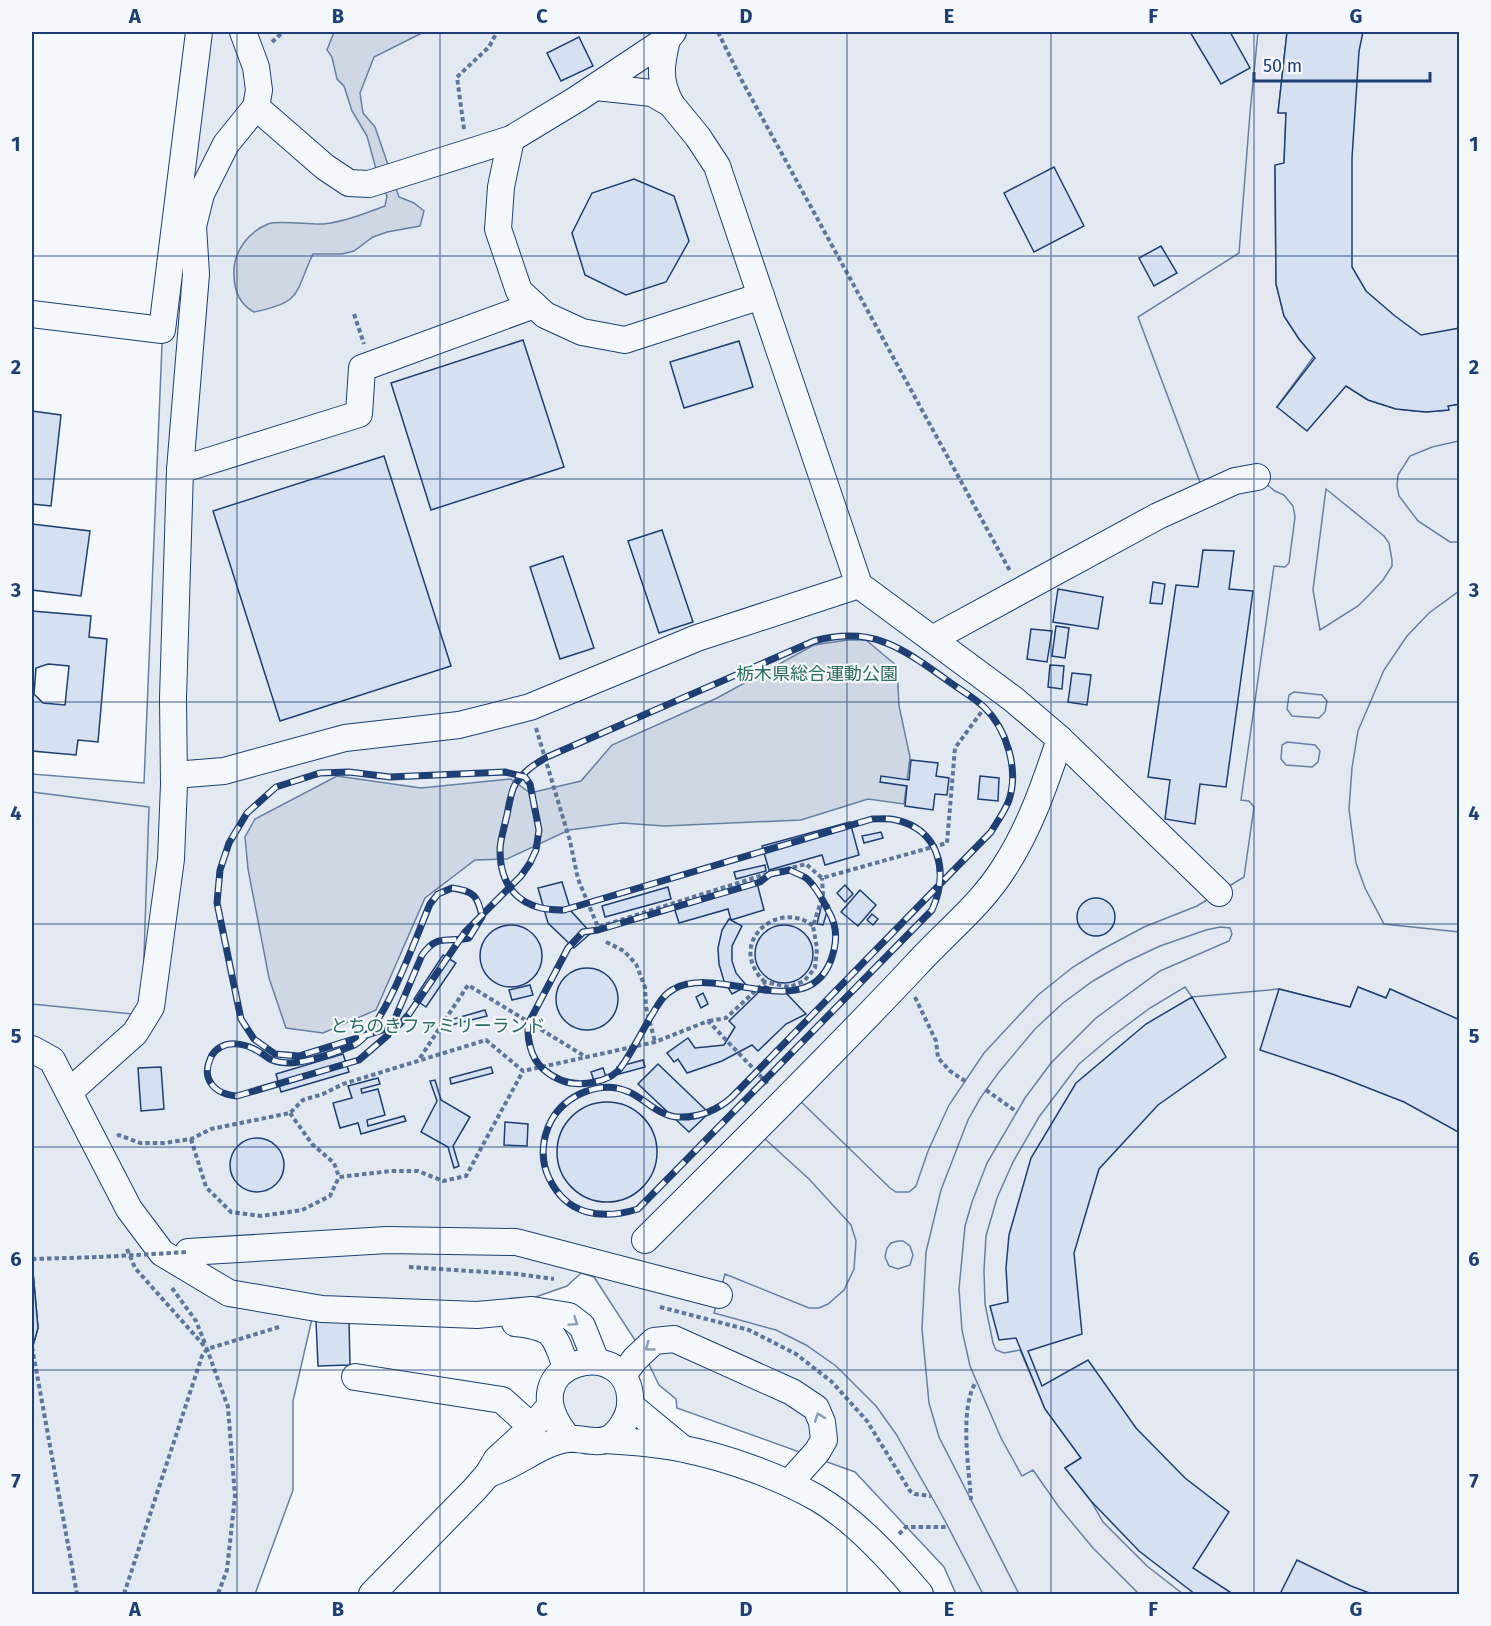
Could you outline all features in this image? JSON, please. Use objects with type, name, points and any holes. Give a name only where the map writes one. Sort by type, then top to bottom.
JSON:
[{"type":"street","points":[[32,314],[162,330],[199,32]]},
{"type":"street","points":[[69,1092],[135,1033],[151,1007],[171,859],[180,470],[196,274],[193,226],[201,194],[226,144],[256,107],[259,90],[256,67],[243,32]]},
{"type":"street","points":[[256,107],[325,166],[349,183],[369,184],[510,140],[596,87],[670,35]]},
{"type":"street","points":[[670,35],[661,70],[663,89],[671,104],[698,137],[717,166],[860,585],[999,688],[1060,739],[1220,893]]},
{"type":"street","points":[[596,87],[652,93],[671,104]]},
{"type":"street","points":[[510,140],[501,187],[498,229],[519,291],[545,315],[582,332],[625,340],[761,296]]},
{"type":"street","points":[[180,470],[358,414],[362,368],[534,305]]},
{"type":"street","points":[[932,639],[1204,493],[1235,481],[1257,477]]},
{"type":"street","points":[[174,775],[224,771],[345,738],[459,725],[530,707],[698,638],[860,585]]},
{"type":"street","points":[[645,1240],[968,912],[1004,869],[1032,819],[1060,739]]},
{"type":"street","points":[[32,1049],[52,1060],[129,1209],[162,1253],[229,1293],[322,1309],[477,1315],[532,1310],[569,1316],[582,1326],[596,1361]]},
{"type":"street","points":[[188,1252],[387,1240],[516,1242],[719,1295]]},
{"type":"street","points":[[477,1315],[539,1326],[550,1332],[566,1367]]},
{"type":"street","points":[[623,1375],[635,1359],[654,1341],[674,1339],[792,1392],[816,1408],[822,1422],[824,1440],[817,1452],[789,1484]]},
{"type":"street","points":[[569,1438],[560,1427],[550,1406],[552,1386],[566,1367],[596,1361],[604,1363],[623,1375],[628,1390],[630,1406],[627,1417],[620,1428],[607,1440]]},
{"type":"street","points":[[355,1377],[502,1400],[532,1427]]},
{"type":"street","points":[[372,1594],[488,1474],[496,1459],[532,1427],[550,1406]]},
{"type":"street","points":[[630,1406],[682,1448]]},
{"type":"street","points":[[488,1474],[501,1470],[544,1447],[569,1438],[587,1442],[607,1440],[682,1448],[718,1457],[789,1484],[819,1499],[850,1522],[882,1552],[920,1594]]},
{"type":"path","points":[[467,154],[457,77],[489,47],[497,32]]},
{"type":"path","points":[[718,32],[741,79],[1020,591]]},
{"type":"path","points":[[354,314],[371,365]]},
{"type":"path","points":[[822,878],[947,843],[955,748],[999,688]]},
{"type":"path","points":[[530,707],[570,841],[578,879],[598,927],[760,876],[806,864],[822,878],[823,895],[813,926],[817,948],[815,968],[804,981],[790,987],[765,982],[755,973],[750,954],[753,942],[763,925],[775,919],[789,918],[805,919],[813,926]]},
{"type":"path","points":[[606,942],[624,951],[636,964],[645,987],[646,1007],[655,1042]]},
{"type":"path","points":[[339,1177],[400,1171],[418,1171],[443,1181],[466,1176],[524,1071],[655,1042],[708,1021],[726,1018],[765,982]]},
{"type":"path","points":[[899,983],[918,1000],[936,1041],[938,1058],[950,1071],[965,1081]]},
{"type":"path","points":[[420,1059],[468,985],[586,1057]]},
{"type":"path","points":[[708,1021],[784,1101]]},
{"type":"path","points":[[110,1139],[119,1135],[140,1143],[164,1143],[191,1139],[211,1130],[290,1113],[303,1100],[323,1094],[343,1084],[486,1040],[524,1071]]},
{"type":"path","points":[[986,1090],[1017,1112]]},
{"type":"path","points":[[191,1139],[206,1187],[231,1212],[261,1216],[302,1210],[330,1196],[339,1177],[334,1163],[312,1144],[290,1113]]},
{"type":"path","points":[[125,1246],[135,1268],[207,1349],[228,1407],[235,1496],[227,1570],[218,1594]]},
{"type":"path","points":[[32,1259],[188,1252]]},
{"type":"path","points":[[124,1594],[202,1356],[207,1349],[285,1325]]},
{"type":"path","points":[[32,1347],[77,1594]]},
{"type":"path","points":[[971,1500],[967,1444],[968,1402],[976,1382]]},
{"type":"path","points":[[882,1552],[906,1527],[948,1527]]},
{"type":"green space","name":"栃木県総合運動公園","points":[[199,32],[1459,32],[1459,1594],[956,1594],[944,1567],[855,1472],[677,1408],[676,1399],[659,1385],[644,1354],[594,1277],[581,1273],[567,1286],[507,1307],[317,1297],[293,1401],[293,1490],[255,1594],[32,1594],[32,774],[144,783],[163,320]]},
{"type":"green space","points":[[583,1370],[611,1378],[622,1401],[615,1417],[602,1429],[577,1431],[559,1400],[561,1389]]},
{"type":"shaded area","points":[[334,32],[424,32],[374,57],[360,93],[363,113],[375,127],[399,197],[414,203],[424,211],[420,226],[373,237],[354,251],[342,254],[313,254],[299,287],[289,300],[254,312],[238,296],[234,266],[243,244],[254,232],[273,223],[331,223],[385,206],[387,196],[379,180],[367,136],[352,111],[344,86],[337,79],[332,57],[327,50]]},
{"type":"shaded area","points":[[1258,32],[1287,32],[1278,112],[1286,113],[1284,163],[1275,166],[1276,284],[1284,316],[1314,356],[1277,407],[1346,386],[1368,400],[1396,409],[1426,412],[1448,410],[1448,406],[1459,404],[1459,441],[1432,447],[1410,456],[1398,475],[1397,486],[1399,496],[1418,521],[1450,542],[1459,542],[1459,591],[1429,613],[1407,636],[1384,670],[1358,731],[1349,809],[1356,863],[1365,888],[1384,924],[1459,932],[1459,1020],[1390,989],[1386,998],[1358,987],[1350,1007],[1279,989],[1192,997],[1185,987],[1150,1008],[1079,1064],[1039,1117],[1013,1162],[997,1198],[986,1236],[985,1304],[993,1343],[996,1350],[1004,1353],[1020,1350],[1045,1409],[1081,1458],[1065,1468],[1091,1501],[1103,1522],[1147,1566],[1183,1594],[1139,1594],[1093,1548],[1059,1507],[1033,1470],[1022,1476],[1001,1438],[970,1366],[962,1330],[959,1289],[965,1226],[987,1163],[1025,1098],[1051,1063],[1096,1018],[1160,971],[1229,941],[1232,934],[1230,928],[1220,927],[1206,930],[1160,946],[1093,981],[1063,1003],[1035,1029],[999,1072],[968,1120],[941,1190],[926,1252],[922,1329],[929,1403],[939,1437],[1019,1594],[983,1594],[896,1434],[876,1406],[836,1366],[806,1345],[776,1330],[714,1313],[725,1274],[809,1308],[819,1308],[828,1304],[844,1290],[854,1269],[856,1241],[851,1225],[809,1179],[755,1130],[792,1093],[890,1188],[896,1192],[909,1192],[916,1186],[928,1151],[949,1105],[984,1053],[1038,995],[1073,967],[1101,950],[1144,927],[1197,906],[1244,877],[1254,807],[1249,801],[1241,800],[1274,566],[1285,567],[1289,563],[1295,517],[1293,506],[1284,495],[1257,477],[1204,493],[1138,317],[1239,253]],"holes":[[[1326,489],[1384,536],[1389,543],[1392,566],[1383,580],[1358,606],[1320,630],[1313,590]],[[1294,692],[1322,695],[1327,701],[1325,712],[1319,718],[1292,716],[1287,709],[1289,695]],[[1287,742],[1315,745],[1320,751],[1318,762],[1312,767],[1286,765],[1281,759],[1282,745]],[[903,1241],[910,1246],[913,1255],[910,1265],[898,1269],[889,1266],[885,1257],[891,1243]]]},
{"type":"shaded area","points":[[847,640],[866,640],[897,666],[899,706],[910,757],[904,804],[868,799],[801,820],[664,826],[622,823],[569,830],[507,859],[475,860],[425,898],[376,1010],[323,1033],[286,1028],[269,978],[248,869],[245,837],[255,819],[337,776],[421,788],[511,779],[530,793],[581,781],[612,745],[717,698],[814,645]]},
{"type":"shaded area","points":[[32,792],[149,807],[142,1015],[32,1004]]},
{"type":"building","points":[[1190,32],[1230,32],[1250,68],[1221,84]]},
{"type":"building","points":[[1287,32],[1363,32],[1359,51],[1352,158],[1352,267],[1366,291],[1421,335],[1460,328],[1460,404],[1448,406],[1449,410],[1426,412],[1396,409],[1368,400],[1346,386],[1307,431],[1277,407],[1315,358],[1284,316],[1276,284],[1275,165],[1284,163],[1286,113],[1278,113]]},
{"type":"building","points":[[579,37],[593,66],[561,81],[547,53]]},
{"type":"building","points":[[1054,167],[1084,226],[1034,252],[1004,193]]},
{"type":"building","points":[[634,179],[674,196],[689,241],[666,282],[626,295],[585,275],[572,233],[592,193]]},
{"type":"building","points":[[1161,246],[1177,273],[1154,286],[1139,258]]},
{"type":"building","points":[[523,340],[564,467],[431,510],[391,383]]},
{"type":"building","points":[[739,341],[753,387],[684,408],[670,362]]},
{"type":"building","points":[[32,411],[61,415],[51,506],[32,504]]},
{"type":"building","points":[[384,456],[451,666],[280,721],[213,511]]},
{"type":"building","points":[[32,524],[90,531],[81,596],[32,590]]},
{"type":"building","points":[[662,530],[693,622],[659,633],[628,541]]},
{"type":"building","points":[[1203,550],[1234,551],[1229,589],[1253,591],[1226,787],[1200,784],[1195,824],[1165,819],[1170,780],[1148,777],[1176,585],[1198,587]]},
{"type":"building","points":[[563,556],[594,648],[560,659],[530,567]]},
{"type":"building","points":[[1153,582],[1165,584],[1162,604],[1150,603]]},
{"type":"building","points":[[1058,589],[1103,597],[1098,629],[1053,622]]},
{"type":"building","points":[[32,611],[91,616],[89,637],[107,639],[98,742],[78,740],[76,755],[32,751]],"holes":[[[48,664],[69,666],[65,705],[43,703],[34,694],[36,668]]]},
{"type":"building","points":[[1056,626],[1069,628],[1065,658],[1052,656]]},
{"type":"building","points":[[1031,629],[1052,631],[1047,662],[1027,659]]},
{"type":"building","points":[[1050,665],[1064,666],[1062,689],[1048,687]]},
{"type":"building","points":[[1072,673],[1091,675],[1087,705],[1068,702]]},
{"type":"building","points":[[911,760],[938,763],[936,776],[949,778],[947,795],[935,794],[933,810],[905,806],[907,786],[880,782],[881,776],[909,780]]},
{"type":"building","points":[[980,776],[999,778],[998,801],[978,799]]},
{"type":"building","points":[[850,822],[859,855],[825,865],[822,855],[769,870],[762,846]]},
{"type":"building","points":[[881,832],[883,838],[864,843],[862,836]]},
{"type":"building","points":[[765,865],[766,871],[736,879],[734,872]]},
{"type":"building","points":[[562,882],[571,911],[591,933],[574,948],[548,923],[538,888]]},
{"type":"building","points":[[757,883],[764,910],[731,920],[728,909],[679,923],[674,907]]},
{"type":"building","points":[[845,885],[853,894],[845,902],[837,893]]},
{"type":"building","points":[[668,887],[671,899],[605,917],[602,906]]},
{"type":"building","points":[[860,890],[876,905],[858,926],[841,912]]},
{"type":"building","points":[[1096,898],[1110,903],[1115,917],[1110,931],[1096,936],[1082,931],[1077,917],[1082,903]]},
{"type":"building","points":[[822,903],[829,905],[823,925],[817,924]]},
{"type":"building","points":[[872,914],[878,919],[873,925],[867,920]]},
{"type":"building","points":[[729,919],[742,926],[732,946],[732,961],[736,973],[747,986],[732,994],[724,981],[719,964],[718,948],[722,930]]},
{"type":"building","points":[[511,925],[523,927],[533,934],[540,944],[542,956],[540,968],[533,978],[523,985],[511,987],[499,985],[489,978],[482,968],[480,956],[482,944],[489,934],[499,927]]},
{"type":"building","points":[[778,925],[790,925],[805,933],[813,948],[813,960],[805,975],[790,983],[778,983],[763,975],[755,960],[755,948],[763,933]]},
{"type":"building","points":[[443,955],[456,963],[426,1007],[414,999]]},
{"type":"building","points":[[587,968],[599,970],[609,977],[616,987],[618,999],[616,1011],[609,1021],[599,1028],[587,1030],[575,1028],[565,1021],[558,1011],[556,999],[558,987],[565,977],[575,970]]},
{"type":"building","points":[[530,985],[533,995],[512,1000],[509,990]]},
{"type":"building","points":[[765,986],[786,993],[806,1014],[786,1024],[758,1051],[752,1045],[722,1061],[687,1073],[678,1059],[674,1062],[667,1053],[688,1038],[695,1048],[724,1045],[735,1027],[729,1021]]},
{"type":"building","points":[[1358,987],[1386,998],[1390,989],[1460,1020],[1460,1133],[1404,1102],[1335,1075],[1260,1050],[1279,989],[1350,1007]]},
{"type":"building","points":[[703,993],[708,1004],[701,1008],[696,997]]},
{"type":"building","points":[[1192,997],[1226,1057],[1158,1105],[1099,1169],[1074,1253],[1082,1334],[1028,1351],[1042,1386],[1088,1360],[1136,1428],[1185,1478],[1229,1512],[1193,1568],[1233,1594],[1195,1594],[1139,1551],[1091,1501],[1065,1468],[1081,1458],[1045,1409],[1016,1338],[999,1340],[990,1306],[1008,1302],[1006,1268],[1009,1235],[1031,1158],[1076,1083],[1146,1024]]},
{"type":"building","points":[[485,1010],[487,1016],[451,1025],[450,1020]]},
{"type":"building","points":[[343,1054],[349,1072],[281,1092],[276,1074]]},
{"type":"building","points":[[643,1060],[645,1067],[619,1074],[617,1067]]},
{"type":"building","points":[[658,1064],[709,1113],[689,1132],[638,1084]]},
{"type":"building","points":[[161,1067],[164,1109],[141,1111],[138,1068]]},
{"type":"building","points":[[491,1067],[493,1073],[451,1084],[450,1078]]},
{"type":"building","points":[[603,1068],[606,1077],[594,1081],[591,1072]]},
{"type":"building","points":[[378,1078],[380,1084],[361,1089],[362,1093],[378,1089],[385,1115],[367,1120],[368,1126],[404,1116],[406,1121],[361,1134],[358,1123],[340,1128],[333,1103],[352,1098],[348,1086]]},
{"type":"building","points":[[435,1080],[441,1100],[470,1117],[453,1146],[459,1166],[454,1168],[448,1147],[421,1132],[437,1101],[430,1081]]},
{"type":"building","points":[[597,1102],[617,1102],[643,1116],[654,1133],[657,1152],[654,1171],[643,1188],[617,1202],[597,1202],[579,1194],[565,1180],[557,1162],[557,1142],[565,1124],[579,1110]]},
{"type":"building","points":[[505,1122],[528,1124],[527,1146],[504,1145]]},
{"type":"building","points":[[257,1138],[267,1140],[276,1146],[282,1155],[284,1165],[282,1175],[276,1184],[267,1190],[257,1192],[247,1190],[238,1184],[232,1175],[230,1165],[232,1155],[238,1146],[247,1140]]},
{"type":"building","points":[[32,1261],[38,1328],[32,1349]]},
{"type":"building","points":[[32,1261],[38,1328],[32,1349]]},
{"type":"building","points":[[349,1320],[350,1365],[318,1366],[316,1321]]},
{"type":"building","points":[[1297,1560],[1351,1586],[1372,1594],[1280,1594]]},
{"type":"railway","points":[[731,1098],[706,1113],[677,1117],[664,1114],[635,1095],[618,1088],[607,1087],[585,1092],[565,1104],[551,1121],[544,1142],[543,1157],[546,1171],[565,1200],[587,1212],[611,1214],[638,1209],[932,910],[937,896],[940,881],[940,867],[931,843],[923,833],[911,825],[893,819],[872,819],[564,910],[550,909],[527,903],[517,896],[510,888],[501,865],[501,838],[512,791],[523,775],[547,757],[814,641],[852,636],[884,642],[913,657],[975,699],[992,716],[1005,738],[1012,763],[1013,776],[1009,800],[991,832],[731,1098]]},
{"type":"railway","points":[[349,772],[390,777],[505,772],[525,777],[530,784],[539,830],[536,850],[521,876],[465,932],[399,1025],[299,1056],[275,1054],[254,1039],[241,1019],[217,903],[220,870],[229,843],[247,813],[276,787],[320,773],[349,772]]},
{"type":"railway","points":[[790,870],[813,885],[825,903],[834,924],[836,936],[833,954],[819,979],[803,988],[782,991],[714,983],[692,983],[674,989],[667,993],[660,1002],[618,1071],[601,1080],[582,1084],[564,1082],[548,1073],[535,1060],[528,1036],[528,1024],[568,948],[583,932],[598,930],[760,882],[770,874],[790,870]]},
{"type":"railway","points":[[452,888],[474,896],[479,904],[482,917],[469,938],[438,941],[428,948],[422,955],[388,1035],[359,1060],[237,1096],[224,1093],[210,1082],[207,1071],[212,1055],[229,1044],[249,1047],[271,1059],[290,1063],[330,1054],[352,1046],[364,1038],[387,1004],[430,904],[438,894],[452,888]]},
{"type":"park label","name":"とちのきファミリーランド","points":[[438,1026]]}]
